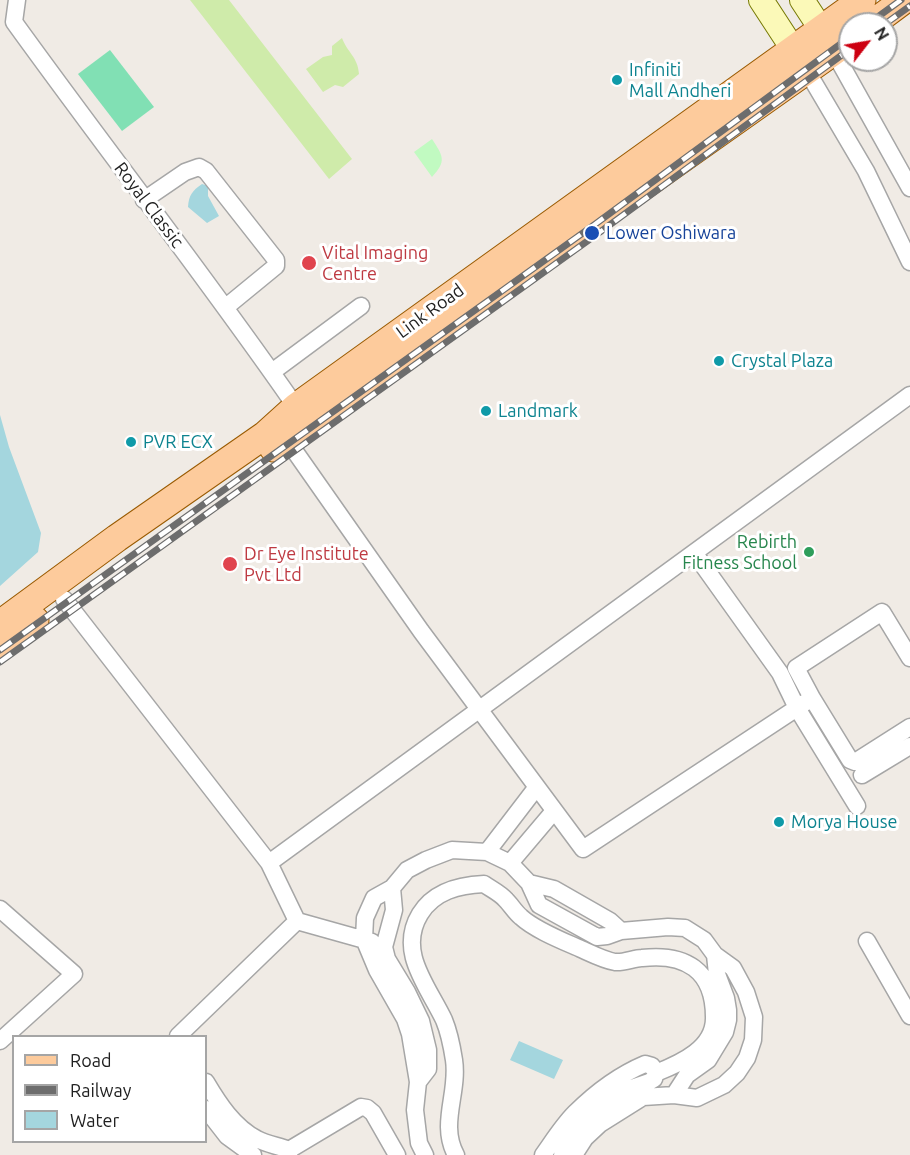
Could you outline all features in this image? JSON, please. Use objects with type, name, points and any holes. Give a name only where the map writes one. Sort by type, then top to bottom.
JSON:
[{"type":"main road","points":[[761,0],[800,59]]},
{"type":"main road","points":[[802,0],[835,40]]},
{"type":"main road","name":"Link Road","points":[[2,618],[256,441],[281,432],[297,407],[800,59],[835,40],[861,0]]},
{"type":"main road","points":[[888,12],[904,0]]},
{"type":"main road","name":"Link Road","points":[[0,646],[281,432],[800,59]]},
{"type":"street","name":"Royal Classic","points":[[17,0],[14,22],[144,200],[226,307],[297,407]]},
{"type":"street","points":[[835,40],[910,188]]},
{"type":"street","points":[[800,59],[866,171],[910,262]]},
{"type":"street","points":[[144,200],[185,172],[199,167],[206,171],[276,260],[276,266],[226,307]]},
{"type":"street","points":[[272,372],[361,306]]},
{"type":"street","points":[[269,863],[910,395]]},
{"type":"street","points":[[281,432],[421,631],[583,849],[812,698]]},
{"type":"street","points":[[695,554],[780,673],[797,708],[857,806]]},
{"type":"street","points":[[64,599],[269,863],[297,921],[364,939],[384,947]]},
{"type":"street","points":[[908,650],[882,612],[796,668],[850,760],[855,762],[910,727]]},
{"type":"street","points":[[862,775],[910,746]]},
{"type":"street","points":[[487,852],[536,788]]},
{"type":"street","points":[[510,863],[554,810]]},
{"type":"street","points":[[425,1155],[419,1143],[415,1110],[418,1082],[410,1034],[405,1019],[377,970],[364,939],[365,918],[374,898],[392,888],[407,870],[452,850],[487,852],[510,863],[529,883],[554,889],[610,921],[621,931],[685,928],[704,940],[715,955],[733,968],[746,992],[754,1017],[753,1040],[747,1058],[737,1073],[724,1085],[697,1098],[674,1095],[643,1097],[600,1124],[585,1138],[574,1155]]},
{"type":"street","points":[[456,1155],[448,1132],[449,1109],[455,1077],[451,1045],[444,1021],[421,980],[412,954],[412,938],[416,920],[426,904],[442,892],[484,884],[507,900],[522,918],[578,948],[617,963],[669,956],[693,965],[711,993],[714,1024],[710,1036],[703,1046],[686,1059],[656,1072]]},
{"type":"street","points":[[392,888],[394,910],[384,947],[387,959],[421,1021],[428,1050],[428,1070],[418,1082]]},
{"type":"street","points":[[0,909],[74,974],[0,1041]]},
{"type":"street","points":[[179,1035],[297,921]]},
{"type":"street","points":[[867,941],[910,1016]]},
{"type":"street","points":[[674,1095],[687,1075],[708,1060],[725,1032],[728,1010],[717,974],[715,955]]},
{"type":"street","points":[[543,1155],[574,1114],[619,1077],[645,1064],[652,1066],[656,1072],[654,1079],[623,1091],[596,1108],[562,1155]]},
{"type":"street","points":[[207,1084],[236,1124],[257,1140],[289,1152],[361,1107],[373,1113],[397,1155]]},
{"type":"street","points":[[207,1110],[227,1136],[253,1155]]},
{"type":"green space","points":[[190,0],[229,0],[352,159],[329,179]]},
{"type":"green space","points":[[342,38],[357,63],[359,74],[343,87],[335,85],[323,92],[306,69],[323,57],[332,55],[332,46]]},
{"type":"green space","points":[[110,50],[154,107],[122,131],[78,74]]},
{"type":"green space","points":[[432,139],[442,158],[440,167],[432,177],[414,152]]},
{"type":"water","points":[[202,184],[208,186],[208,196],[219,216],[207,223],[188,207],[192,194]]},
{"type":"water","points":[[0,415],[9,447],[41,533],[38,552],[0,586]]},
{"type":"water","points":[[519,1041],[563,1060],[554,1079],[510,1060]]},
{"type":"railway","points":[[884,12],[901,0]]},
{"type":"railway","points":[[898,15],[910,6]]},
{"type":"railway","points":[[0,650],[594,225],[838,46]]},
{"type":"railway","points":[[0,662],[600,232],[838,58]]},
{"type":"place","name":"Infiniti Mall Andheri","points":[[617,80]]},
{"type":"place","name":"Lower Oshiwara","points":[[592,233]]},
{"type":"place","name":"Vital Imaging Centre","points":[[309,263]]},
{"type":"place","name":"Crystal Plaza","points":[[719,361]]},
{"type":"place","name":"Landmark","points":[[486,411]]},
{"type":"place","name":"PVR ECX","points":[[131,442]]},
{"type":"place","name":"Rebirth Fitness School","points":[[809,552]]},
{"type":"place","name":"Dr Eye Institute Pvt Ltd","points":[[230,564]]},
{"type":"place","name":"Morya House","points":[[779,822]]}]
